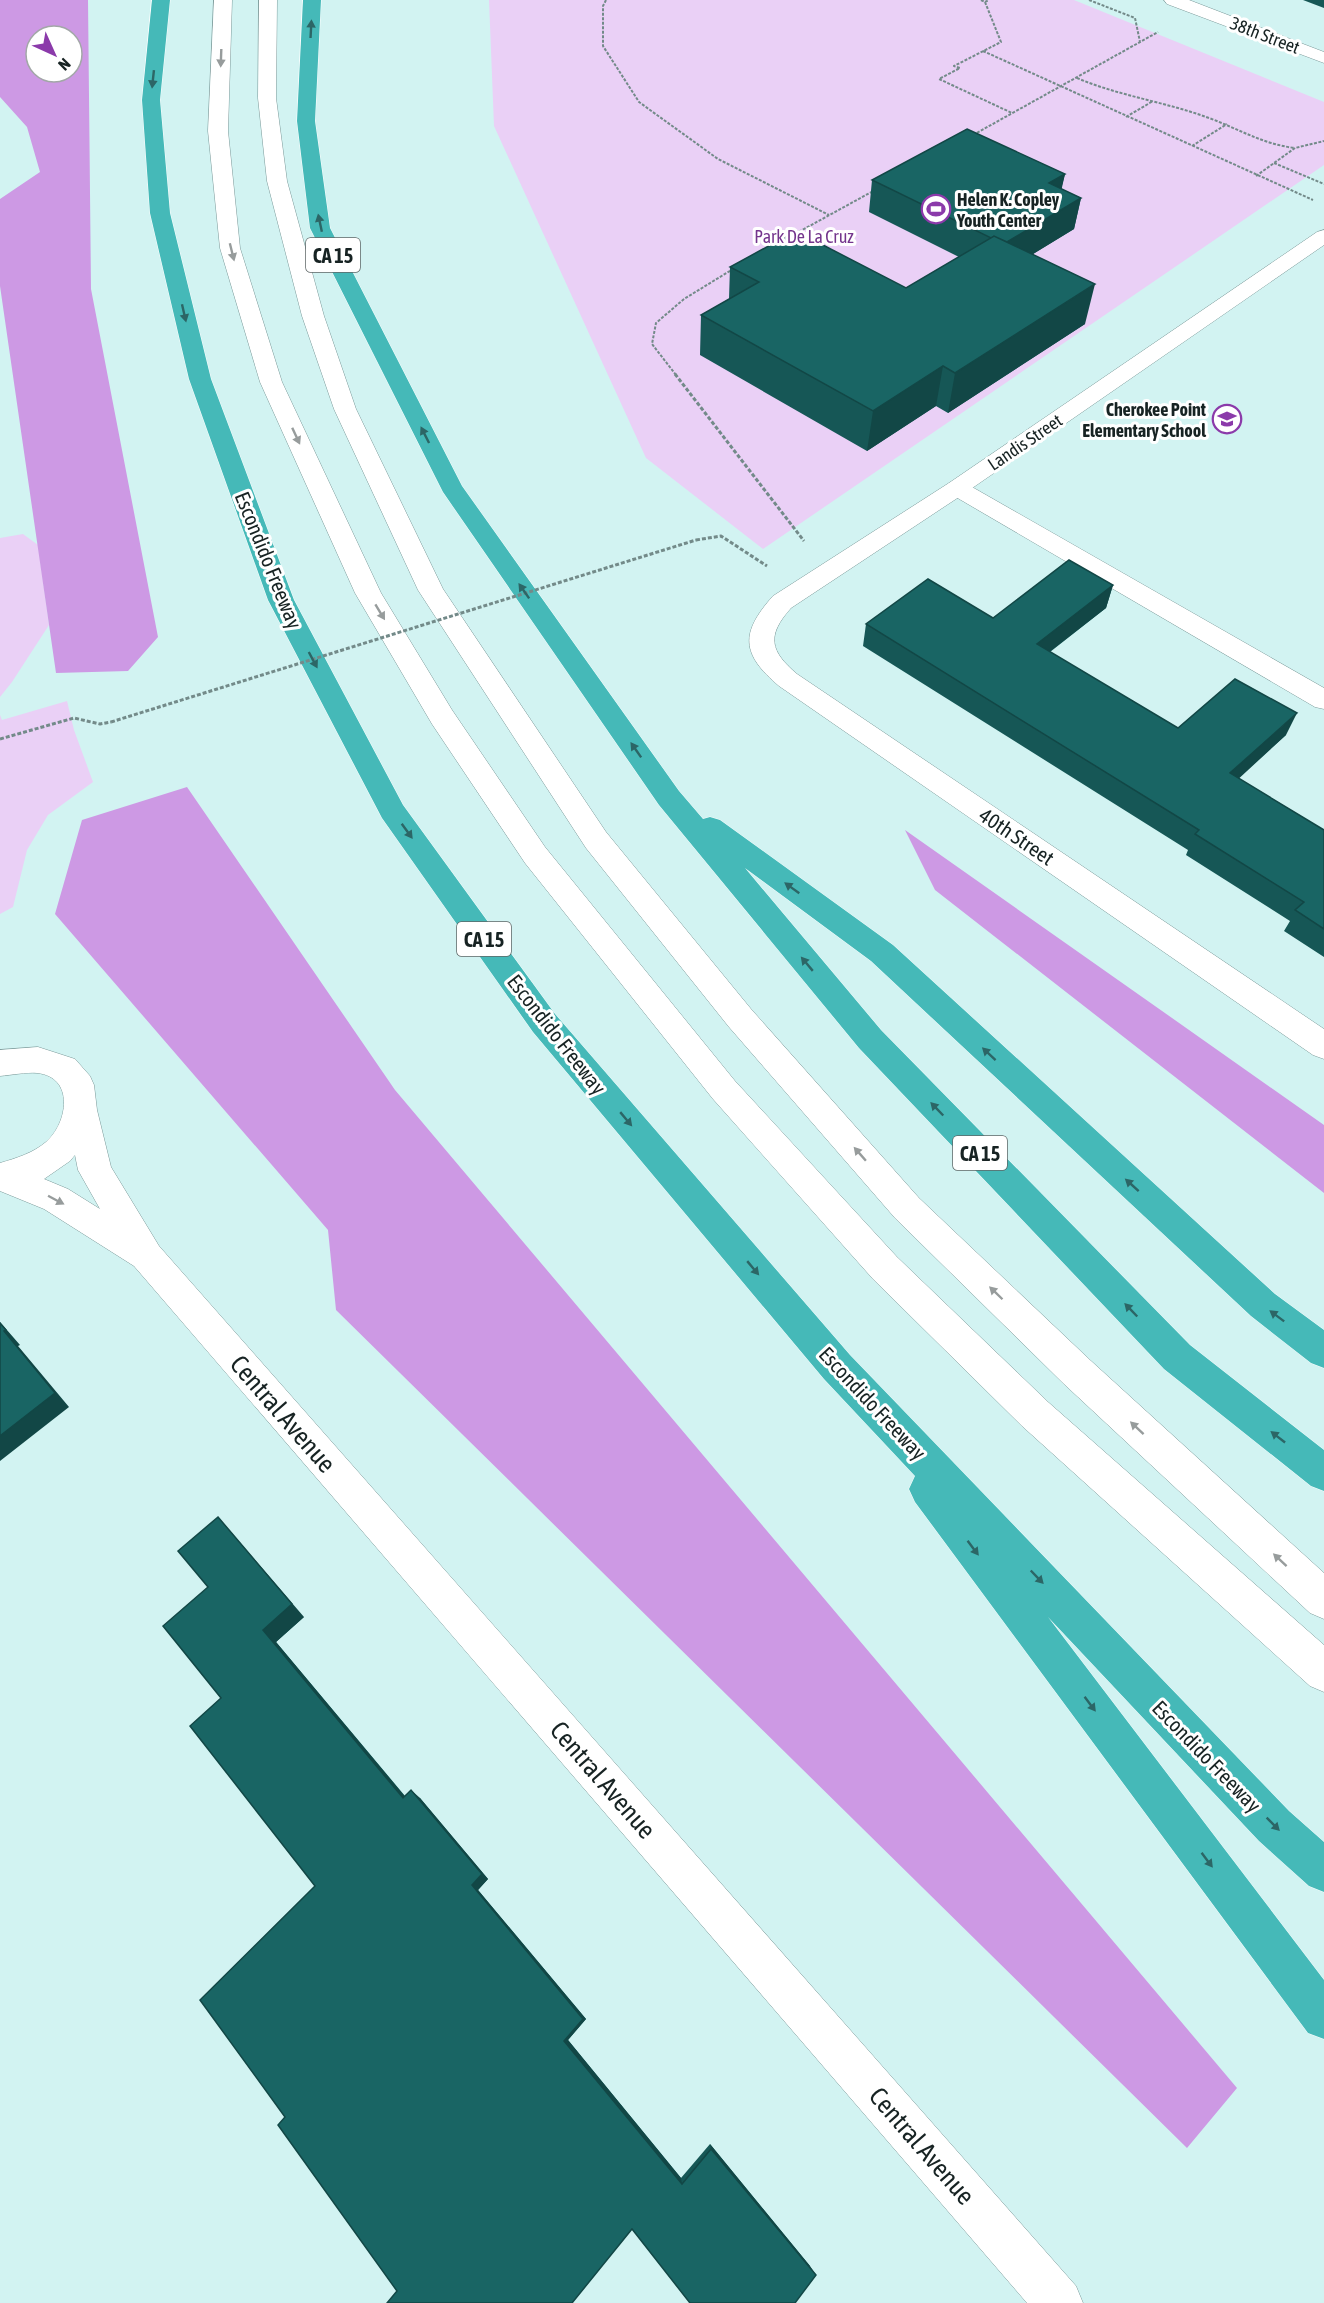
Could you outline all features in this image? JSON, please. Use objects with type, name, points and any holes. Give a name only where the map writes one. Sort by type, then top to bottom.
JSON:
[{"type":"highway","name":"Escondido Freeway","points":[[161,0],[151,100],[160,213],[200,379],[281,600],[392,811],[544,1023],[837,1367],[1274,1826],[1324,1871]]},
{"type":"highway","name":"CA 15","points":[[312,0],[306,121],[320,228],[451,487],[669,798],[870,1039],[1177,1357],[1324,1473]]},
{"type":"highway","points":[[669,798],[882,954],[1263,1305],[1324,1351]]},
{"type":"highway","points":[[837,1367],[1324,2016]]},
{"type":"street","points":[[224,0],[218,131],[230,248],[272,382],[368,593],[442,717],[535,855],[724,1089],[885,1268],[1035,1414],[1324,1672]]},
{"type":"street","points":[[268,0],[267,98],[277,181],[313,316],[345,409],[431,590],[596,840],[740,1018],[907,1208],[1077,1372],[1324,1599]]},
{"type":"street","name":"38th Street","points":[[1173,0],[1324,58]]},
{"type":"street","name":"Landis Street","points":[[792,595],[957,488],[1324,236]]},
{"type":"street","points":[[957,488],[1324,700]]},
{"type":"street","name":"40th Street","points":[[792,595],[766,619],[760,639],[766,660],[788,680],[1324,1046]]},
{"type":"street","name":"Central Avenue","points":[[7,1056],[42,1060],[61,1066],[74,1078],[82,1094],[82,1112],[95,1170],[147,1257],[1059,2303]]},
{"type":"street","points":[[1,1177],[30,1169],[55,1155],[73,1134],[82,1112]]},
{"type":"street","name":"Central Avenue","points":[[1,1177],[56,1199],[147,1257]]},
{"type":"path","points":[[606,0],[603,6],[603,46],[639,102],[718,159],[830,215]]},
{"type":"path","points":[[981,0],[987,1],[1001,42],[954,66],[960,68],[939,79],[1012,113]]},
{"type":"path","points":[[1089,0],[1136,18],[1140,42]]},
{"type":"path","points":[[971,136],[1198,10]]},
{"type":"path","points":[[983,51],[1191,147],[1314,200]]},
{"type":"path","points":[[1076,77],[1101,88],[1154,100],[1227,124],[1272,145],[1295,148],[1324,141]]},
{"type":"path","points":[[1126,117],[1154,100]]},
{"type":"path","points":[[1191,147],[1227,124]]},
{"type":"path","points":[[1256,176],[1295,148]]},
{"type":"path","points":[[1274,163],[1324,184]]},
{"type":"path","points":[[789,237],[880,187]]},
{"type":"path","points":[[739,265],[701,288],[656,323],[652,344],[829,573]]},
{"type":"path","points":[[0,739],[74,718],[100,724],[111,722],[696,540],[721,536],[792,595]]},
{"type":"green space","name":"Park De La Cruz","points":[[489,0],[1074,0],[1324,102],[1324,165],[763,549],[646,458],[494,126]]},
{"type":"green space","points":[[23,534],[38,545],[49,625],[0,697],[0,538]]},
{"type":"green space","points":[[67,701],[74,730],[93,782],[48,815],[27,850],[13,907],[0,914],[0,715],[2,720]]},
{"type":"shaded area","points":[[0,0],[88,0],[91,289],[158,637],[128,671],[56,673],[0,286],[0,199],[40,172],[27,127],[0,97]]},
{"type":"shaded area","points":[[187,787],[395,1090],[1237,2088],[1187,2148],[336,1310],[328,1230],[55,914],[82,820]]},
{"type":"shaded area","points":[[905,830],[1324,1125],[1324,1193],[935,890]]},
{"type":"building","points":[[967,129],[1065,174],[1049,183],[1081,198],[1007,242],[994,236],[991,238],[872,180]]},
{"type":"building","points":[[796,231],[906,288],[994,236],[1095,284],[955,373],[943,366],[873,411],[701,315],[759,282],[730,267]]},
{"type":"building","points":[[1069,560],[1113,585],[1037,644],[1178,728],[1235,679],[1297,713],[1230,773],[1324,830],[1324,929],[1295,910],[1304,902],[1195,834],[1199,830],[866,624],[928,579],[993,618]]},
{"type":"building","points":[[0,1323],[55,1393],[0,1436]]},
{"type":"building","points":[[218,1517],[292,1604],[263,1630],[403,1798],[411,1790],[482,1874],[472,1885],[583,2019],[564,2041],[682,2184],[711,2149],[816,2275],[795,2303],[690,2303],[632,2229],[572,2303],[387,2303],[397,2291],[278,2125],[285,2117],[200,2000],[315,1886],[190,1726],[221,1698],[163,1626],[208,1587],[178,1551]]},
{"type":"place","name":"Helen K. Copley Youth Center","points":[[936,209]]},
{"type":"place","name":"Cherokee Point Elementary School","points":[[1227,419]]}]
